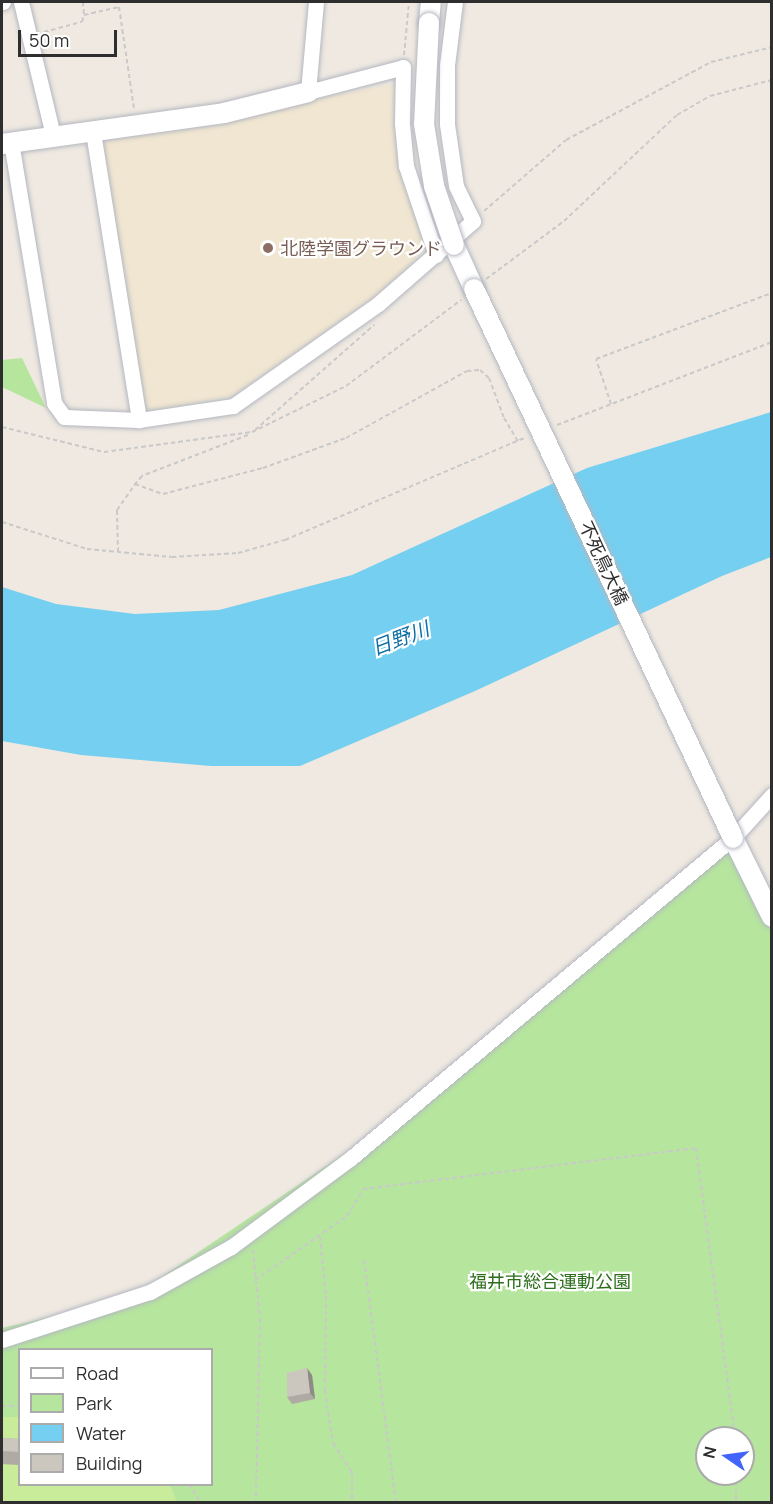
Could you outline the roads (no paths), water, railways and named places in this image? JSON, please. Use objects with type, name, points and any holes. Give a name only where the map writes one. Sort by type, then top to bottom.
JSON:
[{"type":"street","points":[[21,2],[53,135]]},
{"type":"street","points":[[308,92],[316,2]]},
{"type":"street","name":"不死鳥大橋","points":[[431,2],[423,107],[429,167],[445,222],[474,289],[771,917]]},
{"type":"street","points":[[436,255],[406,166],[402,123],[403,67],[224,113],[6,143],[54,403],[64,417],[139,420],[233,406],[378,304],[436,255],[473,221],[456,186],[447,124],[447,65],[454,2]]},
{"type":"street","points":[[93,132],[139,420]]},
{"type":"street","points":[[2,1340],[150,1292],[251,1232],[351,1158],[733,838],[771,795]]},
{"type":"water","name":"日野川","points":[[771,412],[771,557],[722,576],[475,691],[300,766],[211,766],[81,755],[2,741],[2,587],[56,604],[135,614],[219,610],[352,575],[587,468]]},
{"type":"place","name":"北陸学園グラウンド","points":[[268,248]]},
{"type":"park label","name":"福井市総合運動公園","points":[[550,1281]]}]
